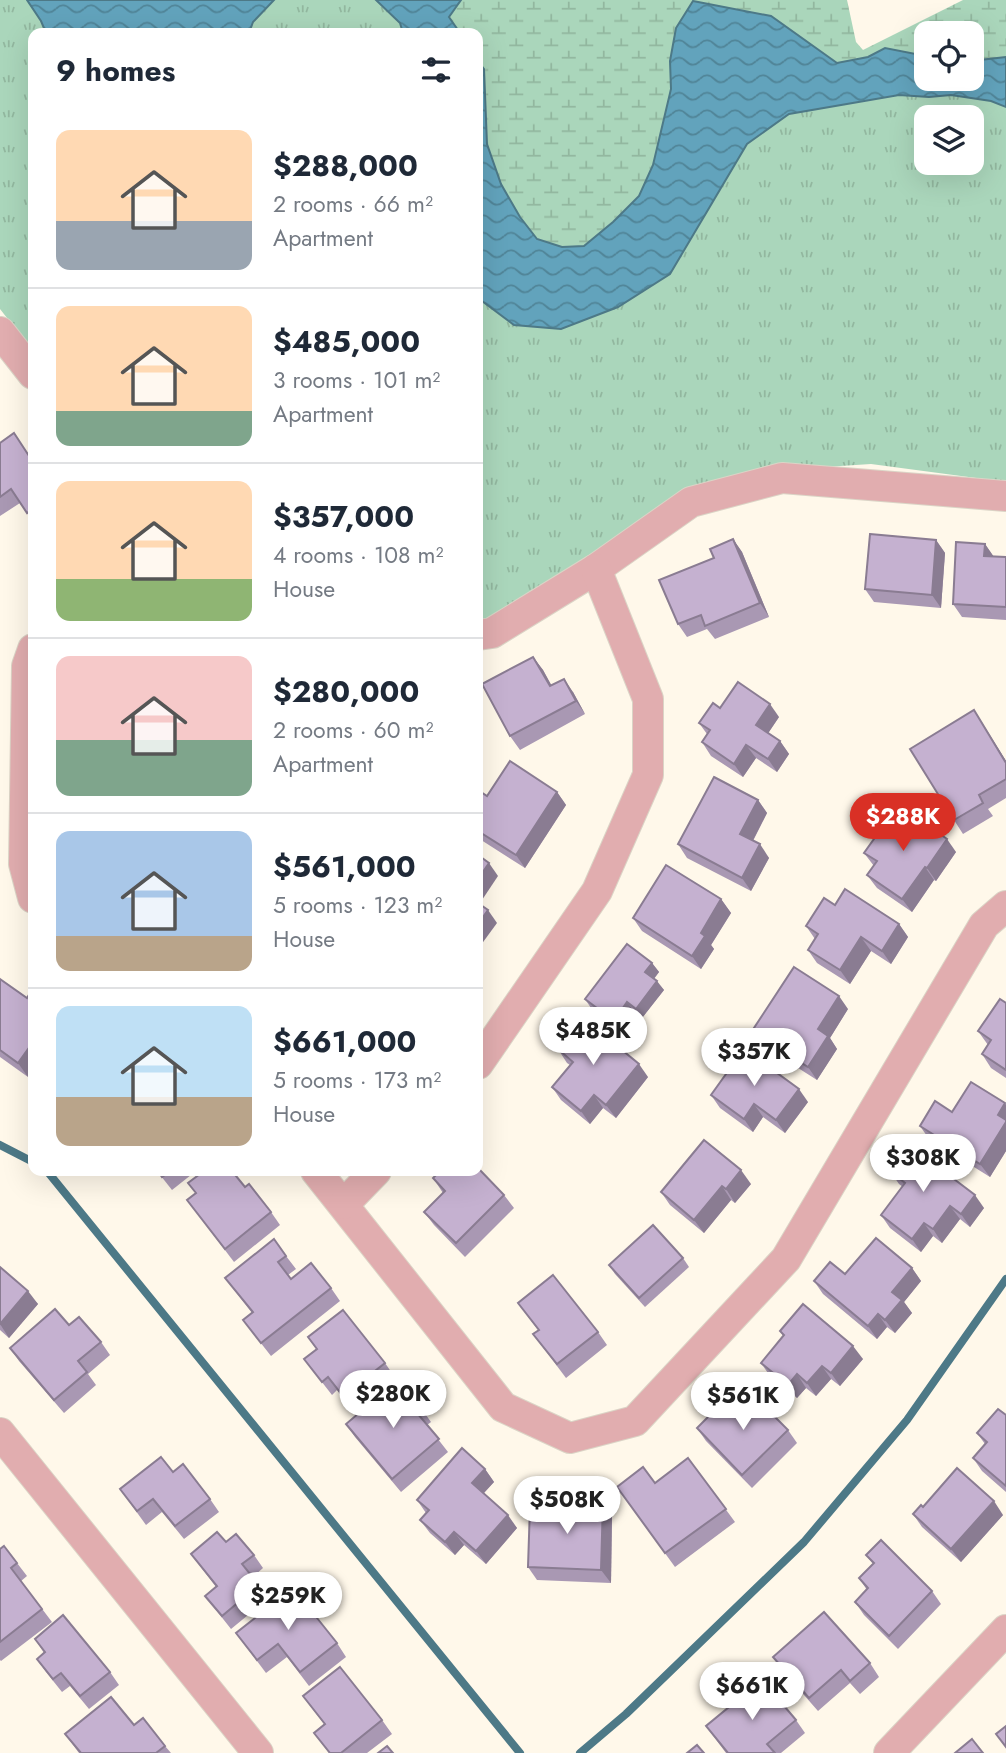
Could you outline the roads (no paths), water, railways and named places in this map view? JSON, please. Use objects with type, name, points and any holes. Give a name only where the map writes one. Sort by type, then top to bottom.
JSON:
[{"type":"street","points":[[0,332],[28,368]]},
{"type":"street","points":[[483,634],[492,633],[596,569],[691,502],[782,478],[1006,496]]},
{"type":"street","points":[[483,1057],[597,891],[648,775],[648,699],[596,569]]},
{"type":"street","points":[[28,663],[24,864],[28,879]]},
{"type":"street","points":[[321,1176],[503,1407],[570,1438],[635,1421],[786,1259],[984,925],[1006,906]]},
{"type":"street","points":[[344,1204],[371,1176]]},
{"type":"street","points":[[0,1433],[258,1753]]},
{"type":"street","points":[[889,1753],[1006,1630]]},
{"type":"water","points":[[27,0],[274,0],[253,22],[251,28],[44,28]]},
{"type":"water","points":[[376,0],[461,0],[449,17],[457,28],[402,28],[400,23]]},
{"type":"water","points":[[693,1],[771,16],[837,63],[868,57],[885,48],[914,54],[914,91],[984,91],[984,60],[1006,57],[1006,107],[991,101],[951,95],[899,95],[789,114],[747,144],[670,274],[618,307],[561,329],[514,325],[483,302],[483,68],[487,144],[501,184],[520,217],[537,239],[562,247],[584,246],[639,196],[653,165],[671,89],[670,61],[676,28]]},
{"type":"waterway","points":[[0,1145],[28,1159]]},
{"type":"waterway","points":[[51,1176],[520,1753]]},
{"type":"waterway","points":[[580,1753],[626,1714],[804,1542],[907,1420],[1006,1279]]}]
